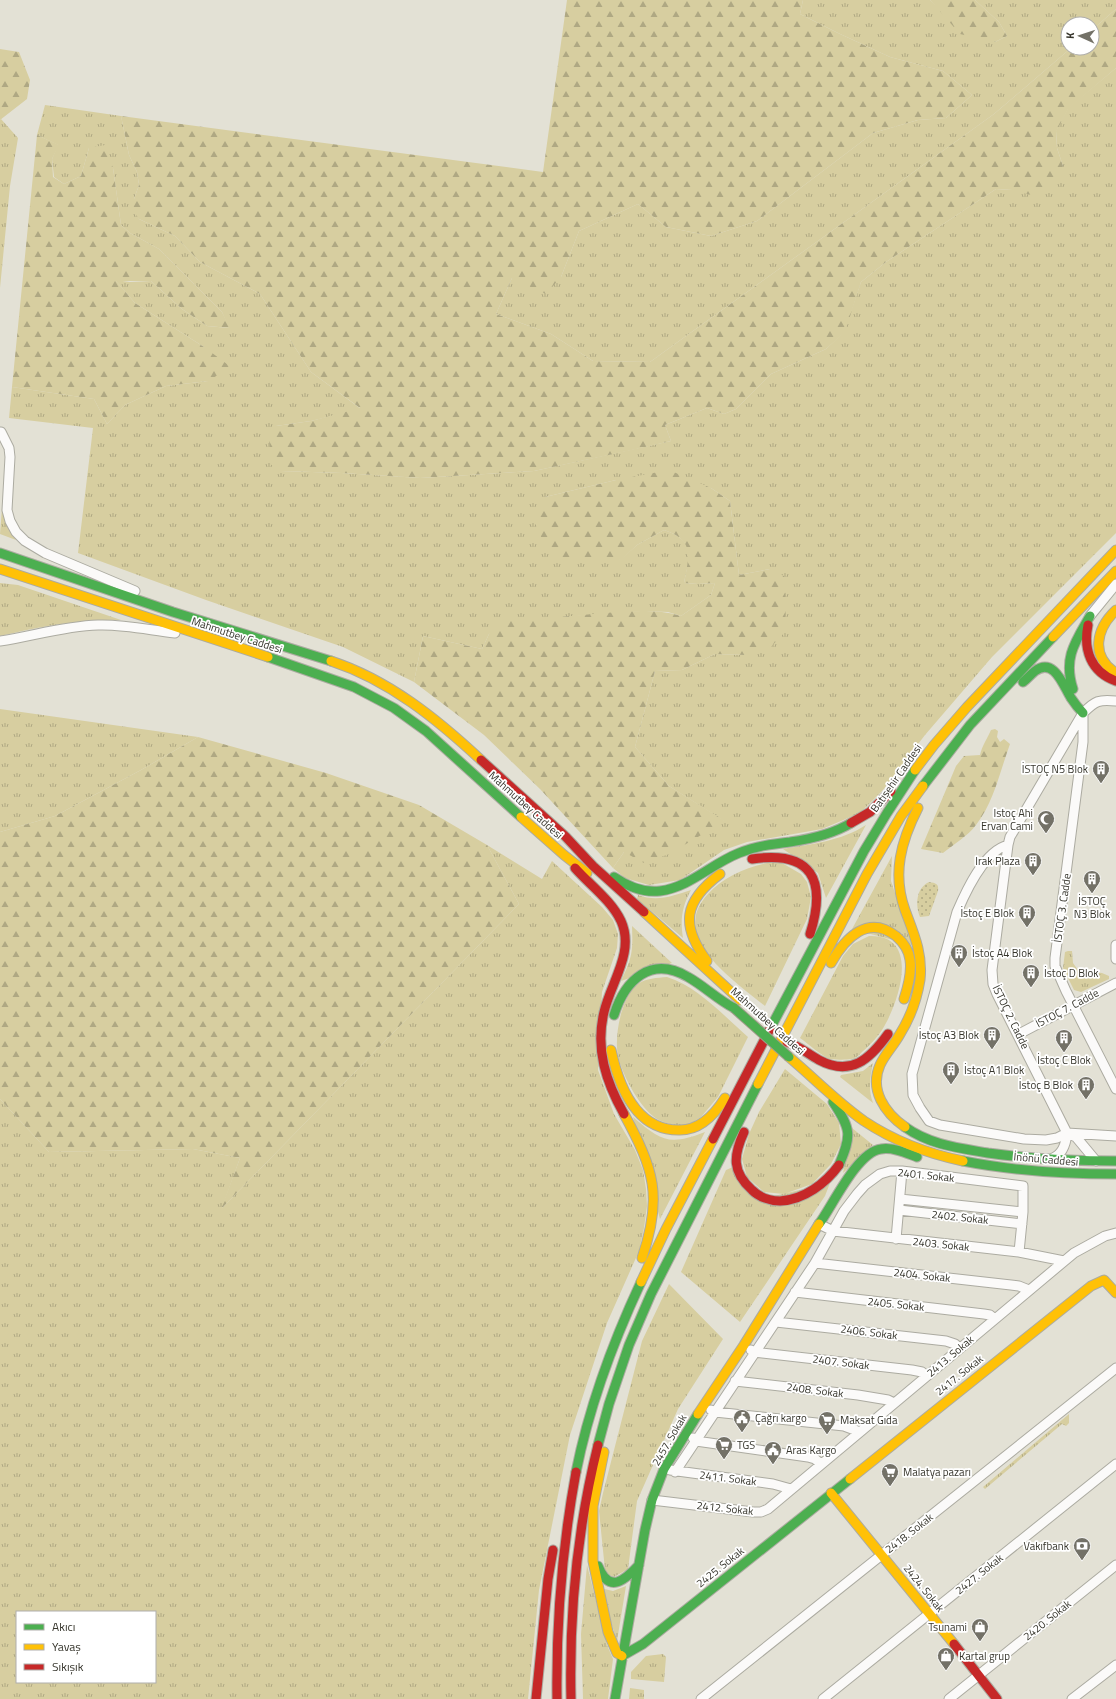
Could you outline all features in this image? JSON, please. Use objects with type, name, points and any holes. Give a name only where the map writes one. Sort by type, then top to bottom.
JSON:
[{"type":"main road","name":"Batışehir Caddesi","points":[[753,1062],[781,1006],[872,836],[896,796],[932,748],[973,700],[1116,550]]},
{"type":"main road","name":"Mahmutbey Caddesi","points":[[0,553],[173,612],[323,659],[384,684],[443,725],[565,836],[598,871],[743,1003],[725,979],[696,948],[689,927],[689,914],[693,901],[700,890],[712,879],[738,864],[763,856],[776,855],[790,857],[800,863],[815,880],[818,891],[818,913],[814,926],[792,974],[781,1006]]},
{"type":"main road","name":"Mahmutbey Caddesi","points":[[0,569],[190,633],[305,669],[354,687],[380,700],[406,716],[426,731],[564,855],[577,864],[628,910]]},
{"type":"main road","points":[[572,1699],[571,1623],[579,1536],[596,1450],[609,1404],[629,1345],[651,1294],[794,1013],[883,845],[913,798],[944,756],[977,717],[1116,571]]},
{"type":"main road","points":[[1116,610],[1102,627],[1099,637],[1099,651],[1107,666],[1116,673]]},
{"type":"main road","points":[[1083,714],[1069,678],[1068,665],[1070,654],[1090,616]]},
{"type":"main road","points":[[1090,616],[1086,630],[1086,642],[1091,662],[1106,676],[1116,681]]},
{"type":"main road","points":[[977,717],[1011,693],[1030,673],[1038,669],[1047,668],[1059,674],[1073,703],[1083,714]]},
{"type":"main road","points":[[565,836],[584,850],[616,878],[630,886],[651,892],[676,888],[693,881],[719,862],[739,852],[773,844],[822,836],[840,830],[857,821],[879,804],[914,764],[932,748]]},
{"type":"main road","points":[[925,1139],[899,1124],[885,1109],[877,1088],[877,1076],[882,1060],[900,1035],[913,1010],[920,976],[921,961],[919,946],[903,903],[899,885],[902,840],[907,827],[936,776],[944,756]]},
{"type":"main road","points":[[564,855],[610,905],[623,928],[625,940],[625,954],[604,1011],[601,1041],[602,1056],[607,1081],[613,1095],[642,1146],[648,1162],[653,1180],[655,1199],[651,1234],[630,1290],[630,1307]]},
{"type":"main road","points":[[794,1013],[808,999],[843,945],[863,929],[872,928],[879,928],[897,936],[907,950],[910,960],[910,971],[908,986],[902,1006]]},
{"type":"main road","name":"Mahmutbey Caddesi","points":[[689,966],[789,1057],[861,1117],[887,1134],[928,1152],[975,1164]]},
{"type":"main road","points":[[612,1022],[624,989],[630,981],[639,975],[659,969],[675,971],[682,974],[712,996],[734,1008]]},
{"type":"main road","name":"Mahmutbey Caddesi","points":[[763,1021],[820,1071]]},
{"type":"main road","points":[[787,1042],[803,1049],[829,1065],[849,1067],[867,1060],[894,1025]]},
{"type":"main road","points":[[611,1040],[613,1062],[618,1079],[634,1106],[651,1124],[678,1132],[694,1128],[712,1118],[740,1077],[753,1062]]},
{"type":"main road","points":[[558,1524],[568,1486],[581,1450],[602,1376],[620,1329],[659,1244],[753,1062]]},
{"type":"main road","points":[[805,1070],[838,1107],[848,1126],[848,1145],[838,1167],[836,1183],[821,1213],[819,1224]]},
{"type":"main road","points":[[764,1074],[762,1091],[757,1105],[737,1147],[736,1167],[745,1185],[762,1198],[772,1201],[794,1199],[822,1184],[838,1167]]},
{"type":"main road","points":[[882,1120],[905,1133],[945,1145],[1051,1159],[1096,1162],[1116,1161]]},
{"type":"main road","points":[[819,1224],[861,1160],[873,1150],[879,1148],[944,1163],[975,1164]]},
{"type":"main road","name":"İnönü Caddesi","points":[[975,1164],[1055,1173],[1116,1174]]},
{"type":"main road","name":"2457. Sokak","points":[[615,1699],[652,1500],[664,1469],[686,1432],[744,1345],[819,1224]]},
{"type":"main road","name":"2417. Sokak","points":[[831,1493],[1092,1286],[1104,1280],[1116,1293]]},
{"type":"main road","points":[[609,1404],[606,1443],[593,1506],[592,1529],[595,1573],[608,1632],[617,1653],[622,1656]]},
{"type":"main road","points":[[557,1699],[556,1634],[561,1571],[568,1513],[581,1450]]},
{"type":"main road","name":"2424. Sokak","points":[[831,1493],[882,1554],[996,1699]]},
{"type":"main road","name":"2425. Sokak","points":[[622,1656],[643,1644],[831,1493]]},
{"type":"main road","points":[[536,1699],[548,1579],[556,1538]]},
{"type":"main road","points":[[593,1547],[598,1568],[603,1580],[611,1584],[626,1579],[639,1565]]},
{"type":"street","points":[[0,434],[8,448],[10,457],[7,510],[10,521],[20,537],[45,554],[142,594],[173,612]]},
{"type":"street","points":[[1090,616],[1116,584]]},
{"type":"street","points":[[0,641],[59,629],[98,625],[137,627],[176,633],[190,633]]},
{"type":"street","name":"İSTOÇ 2. Cadde","points":[[1068,1133],[1019,1034],[997,994],[993,984],[992,970],[1008,845],[1016,826],[1083,714],[1093,703],[1100,700],[1116,701]]},
{"type":"street","name":"İSTOÇ 3. Cadde","points":[[1083,714],[1082,750],[1055,958],[1057,970],[1073,1005],[1116,1089]]},
{"type":"street","points":[[1008,845],[1002,846],[984,863],[964,894],[957,912],[912,1074],[913,1095],[929,1121],[940,1125],[1024,1139],[1046,1140],[1057,1138],[1068,1133],[1116,1136]]},
{"type":"street","points":[[1116,944],[1116,959]]},
{"type":"street","name":"İSTOÇ 7. Cadde","points":[[1019,1034],[1116,983]]},
{"type":"street","points":[[1051,1159],[1057,1157],[1062,1151],[1068,1133]]},
{"type":"street","points":[[1068,1133],[1076,1138],[1096,1162]]},
{"type":"street","name":"2401. Sokak","points":[[675,1472],[815,1263],[844,1211],[865,1185],[880,1174],[890,1171],[902,1171],[1023,1186],[1023,1212]]},
{"type":"street","points":[[896,1239],[902,1171]]},
{"type":"street","name":"2402. Sokak","points":[[900,1199],[1023,1212]]},
{"type":"street","name":"2402. Sokak","points":[[899,1210],[1022,1224]]},
{"type":"street","points":[[1019,1252],[1023,1212]]},
{"type":"street","name":"2403. Sokak","points":[[819,1224],[833,1231],[1019,1252],[1064,1261]]},
{"type":"street","name":"2413. Sokak","points":[[791,1489],[1064,1261],[1086,1246],[1105,1236],[1116,1233]]},
{"type":"street","name":"2404. Sokak","points":[[815,1263],[1019,1286],[1029,1290]]},
{"type":"street","name":"2405. Sokak","points":[[795,1292],[984,1314],[990,1315],[995,1319]]},
{"type":"street","name":"2406. Sokak","points":[[776,1322],[946,1341],[955,1344],[959,1348]]},
{"type":"street","points":[[744,1345],[754,1352]]},
{"type":"street","name":"2407. Sokak","points":[[754,1352],[912,1370],[922,1372],[927,1376]]},
{"type":"street","name":"2418. Sokak","points":[[701,1699],[1116,1368]]},
{"type":"street","name":"2408. Sokak","points":[[735,1381],[864,1396],[888,1400],[894,1403]]},
{"type":"street","points":[[703,1406],[715,1412],[844,1426],[860,1432]]},
{"type":"street","points":[[686,1432],[696,1441],[808,1457],[815,1459],[820,1464]]},
{"type":"street","name":"2427. Sokak","points":[[823,1699],[1116,1464]]},
{"type":"street","name":"2411. Sokak","points":[[664,1469],[675,1472],[773,1484],[791,1489]]},
{"type":"street","name":"2412. Sokak","points":[[652,1500],[761,1512],[791,1489]]},
{"type":"street","name":"2420. Sokak","points":[[950,1699],[1116,1565]]},
{"type":"street","points":[[1072,1699],[1116,1664]]},
{"type":"green space","points":[[567,0],[803,0],[800,14],[890,57],[943,71],[972,95],[946,118],[918,120],[873,133],[757,221],[711,236],[666,227],[638,204],[579,231],[561,277],[546,294],[512,278],[496,314],[551,334],[593,361],[650,362],[994,114],[1062,56],[1100,56],[1100,23],[1116,9],[1116,68],[1068,109],[1056,132],[1057,148],[1063,166],[1052,184],[1035,196],[1012,190],[996,189],[886,262],[861,282],[845,332],[826,349],[771,374],[736,409],[724,414],[707,408],[665,425],[671,441],[534,471],[420,478],[281,471],[271,465],[269,438],[276,426],[311,421],[360,408],[311,372],[260,294],[200,262],[175,236],[139,219],[133,210],[134,199],[139,185],[137,172],[129,155],[121,116],[543,172]]},
{"type":"green space","points":[[803,0],[930,0],[935,5],[995,42],[1007,36],[999,22],[975,0],[1116,0],[1116,9],[1100,23],[1100,16],[1060,16],[1060,56],[1062,56],[994,114],[650,362],[593,361],[551,334],[496,314],[512,278],[561,277],[579,231],[638,204],[666,227],[711,236],[757,221],[873,133],[918,120],[946,118],[972,95],[943,71],[890,57],[800,14]]},
{"type":"green space","points":[[930,0],[975,0],[999,22],[1007,36],[995,42],[960,34]]},
{"type":"green space","points":[[0,49],[19,52],[30,80],[27,99],[0,120]]},
{"type":"green space","points":[[1116,68],[1116,533],[992,657],[925,735],[883,790],[860,813],[822,829],[747,842],[724,850],[680,880],[649,885],[625,878],[613,868],[624,852],[724,821],[669,786],[635,747],[655,671],[682,670],[715,654],[745,655],[770,569],[739,575],[730,501],[711,488],[616,480],[545,497],[620,560],[637,545],[664,530],[674,534],[686,544],[688,550],[689,557],[684,583],[715,583],[711,595],[681,616],[668,612],[644,611],[563,617],[489,634],[482,649],[423,636],[414,682],[343,647],[206,600],[78,553],[93,428],[9,418],[12,387],[94,399],[107,424],[125,405],[166,386],[208,381],[204,347],[135,303],[115,280],[130,282],[151,281],[182,309],[207,326],[229,328],[222,312],[159,249],[130,233],[121,225],[113,168],[89,148],[81,176],[64,184],[54,177],[52,159],[58,145],[37,135],[45,105],[121,116],[129,155],[137,172],[139,185],[134,199],[139,219],[175,236],[200,262],[260,294],[311,372],[361,409],[311,421],[276,426],[281,471],[420,478],[534,471],[671,441],[665,425],[707,408],[724,414],[736,409],[771,374],[826,349],[844,332],[861,282],[886,262],[996,189],[1012,190],[1063,166],[1057,148],[1056,131],[1068,108]]},
{"type":"green space","points":[[1,119],[18,138],[10,186],[0,288],[0,120]]},
{"type":"green space","points":[[37,135],[59,145],[52,159],[53,177],[64,184],[81,176],[89,148],[105,145],[113,168],[121,225],[130,233],[159,249],[222,312],[230,328],[207,326],[182,309],[151,281],[116,281],[135,303],[204,347],[231,367],[208,381],[166,386],[125,405],[107,424],[94,399],[12,387]]},
{"type":"green space","points":[[669,470],[711,488],[730,501],[739,575],[770,569],[784,576],[786,606],[784,633],[768,650],[745,655],[715,654],[682,670],[655,671],[635,747],[669,786],[725,821],[669,854],[644,863],[624,852],[613,868],[540,789],[484,735],[414,682],[423,636],[482,649],[489,634],[507,619],[641,611],[668,613],[681,616],[711,595],[715,583],[684,583],[688,550],[681,539],[674,534],[664,530],[637,545],[621,560],[558,557],[541,537],[532,516],[545,497],[616,480]]},
{"type":"green space","points":[[2,508],[8,528],[16,540],[0,534]]},
{"type":"green space","points":[[0,583],[18,585],[121,620],[60,624],[0,636]]},
{"type":"green space","points":[[0,709],[198,737],[141,770],[55,816],[0,832]]},
{"type":"green space","points":[[995,729],[998,731],[997,737],[1000,742],[1004,739],[1010,744],[996,786],[988,806],[982,816],[969,833],[943,853],[921,849],[956,766],[964,756],[980,755],[991,730]]},
{"type":"green space","points":[[198,737],[326,773],[419,805],[487,845],[519,904],[221,1209],[240,1158],[193,1149],[49,1152],[0,1099],[0,832],[55,816],[141,770]]},
{"type":"green space","points":[[866,825],[826,898],[818,873],[783,849],[847,835]]},
{"type":"green space","points":[[487,845],[542,879],[552,861],[602,907],[613,920],[618,934],[617,948],[602,992],[598,1070],[614,1114],[635,1150],[643,1170],[647,1206],[639,1251],[607,1323],[570,1435],[539,1590],[528,1699],[0,1699],[0,1099],[49,1152],[193,1149],[240,1158],[222,1208],[519,904]]},
{"type":"green space","points":[[892,856],[891,881],[912,945],[852,929]]},
{"type":"green space","points":[[767,863],[782,863],[801,874],[807,882],[811,897],[807,919],[765,1006],[723,971],[710,957],[700,942],[695,926],[697,910],[714,888],[735,874]]},
{"type":"green space","points":[[929,882],[936,884],[938,891],[929,916],[920,917],[917,907],[919,893],[921,888]]},
{"type":"green space","points":[[691,890],[682,913],[683,938],[637,899],[638,895],[658,898]]},
{"type":"green space","points":[[632,926],[672,963],[621,981],[631,955]]},
{"type":"green space","points":[[869,936],[885,938],[896,946],[901,958],[902,972],[895,1004],[880,1033],[858,1056],[850,1059],[830,1059],[819,1053],[800,1038],[843,956],[853,944]]},
{"type":"green space","points":[[1072,951],[1073,963],[1078,970],[1102,973],[1109,976],[1109,979],[1081,992],[1074,990],[1063,968],[1065,952]]},
{"type":"green space","points":[[667,977],[689,987],[710,1002],[748,1037],[718,1097],[701,1117],[685,1127],[661,1121],[654,1117],[640,1102],[628,1083],[620,1064],[617,1048],[620,1017],[627,998],[632,990],[641,982]]},
{"type":"green space","points":[[873,1063],[870,1093],[873,1103],[840,1077],[841,1075],[863,1071]]},
{"type":"green space","points":[[785,1069],[827,1104],[839,1123],[841,1144],[831,1164],[812,1184],[784,1194],[764,1192],[747,1177],[742,1159],[749,1134],[759,1112]]},
{"type":"green space","points":[[633,1117],[651,1131],[666,1139],[682,1139],[705,1132],[660,1219]]},
{"type":"green space","points":[[852,1128],[873,1145],[843,1173]]},
{"type":"green space","points":[[733,1167],[757,1200],[830,1183],[825,1196],[740,1322],[681,1272],[726,1170]]},
{"type":"green space","points":[[669,1284],[723,1339],[678,1409],[637,1501],[628,1569],[614,1577],[609,1575],[605,1570],[599,1511],[642,1341]]},
{"type":"green space","points":[[1069,1414],[1069,1423],[1066,1426],[1062,1424],[985,1489],[983,1487]]},
{"type":"green space","points":[[587,1565],[607,1645],[613,1659],[608,1699],[583,1699],[581,1634]]},
{"type":"green space","points":[[626,1586],[617,1641],[600,1588],[613,1591]]},
{"type":"green space","points":[[663,1654],[666,1657],[664,1682],[631,1679],[631,1672],[646,1656]]},
{"type":"green space","points":[[630,1688],[644,1690],[644,1699],[629,1699]]},
{"type":"traffic: fast","points":[[0,553],[173,612],[331,661]]},
{"type":"traffic: fast","points":[[1073,689],[1070,678],[1070,659],[1075,642],[1090,616]]},
{"type":"traffic: fast","points":[[923,786],[970,725],[1053,637]]},
{"type":"traffic: fast","points":[[268,657],[354,687],[394,708],[426,731],[521,817]]},
{"type":"traffic: fast","points":[[1023,682],[1035,671],[1048,667],[1057,674],[1071,698],[1083,713]]},
{"type":"traffic: fast","points":[[770,1029],[864,851],[915,770]]},
{"type":"traffic: fast","points":[[614,877],[641,890],[660,891],[671,889],[691,880],[719,863],[745,851],[764,846],[814,838],[837,830],[851,823]]},
{"type":"traffic: fast","points":[[614,1015],[619,1002],[632,982],[651,970],[662,969],[675,971],[688,977],[734,1008]]},
{"type":"traffic: fast","points":[[734,1008],[789,1057]]},
{"type":"traffic: fast","points":[[598,1445],[609,1404],[629,1345],[651,1294],[758,1084]]},
{"type":"traffic: fast","points":[[833,1102],[843,1119],[848,1132],[848,1139],[839,1165]]},
{"type":"traffic: fast","points":[[905,1127],[924,1138],[935,1142],[988,1153],[1020,1157],[1084,1161],[1116,1161]]},
{"type":"traffic: fast","points":[[819,1224],[846,1180],[863,1159],[872,1152],[881,1149],[890,1149],[917,1157]]},
{"type":"traffic: fast","points":[[963,1161],[1039,1171],[1116,1174]]},
{"type":"traffic: fast","points":[[576,1472],[581,1448],[603,1375],[641,1282]]},
{"type":"traffic: fast","points":[[615,1699],[645,1530],[652,1500],[664,1469],[698,1414]]},
{"type":"traffic: fast","points":[[622,1656],[643,1644],[850,1479]]},
{"type":"traffic: fast","points":[[598,1566],[602,1575],[607,1580],[617,1582],[628,1576],[639,1565]]},
{"type":"traffic: slow","points":[[915,770],[934,745],[967,707],[1116,550]]},
{"type":"traffic: slow","points":[[0,569],[268,657]]},
{"type":"traffic: slow","points":[[1053,637],[1116,571]]},
{"type":"traffic: slow","points":[[1116,610],[1104,625],[1100,634],[1099,642],[1099,651],[1102,659],[1116,673]]},
{"type":"traffic: slow","points":[[331,661],[373,679],[411,702],[447,730],[481,760]]},
{"type":"traffic: slow","points":[[758,1084],[867,874],[901,816],[923,786]]},
{"type":"traffic: slow","points":[[905,1127],[885,1108],[876,1083],[880,1065],[904,1028],[913,1008],[920,980],[921,971],[919,953],[901,897],[899,884],[900,858],[903,845],[918,808]]},
{"type":"traffic: slow","points":[[521,817],[587,873]]},
{"type":"traffic: slow","points":[[707,961],[698,948],[693,936],[690,925],[690,914],[693,904],[699,894],[720,874]]},
{"type":"traffic: slow","points":[[644,912],[740,1000]]},
{"type":"traffic: slow","points":[[831,963],[843,945],[858,932],[867,928],[876,927],[886,930],[901,941],[907,950],[909,957],[910,975],[904,999]]},
{"type":"traffic: slow","points":[[611,1050],[614,1064],[625,1092],[641,1115],[652,1123],[665,1128],[680,1130],[694,1127],[707,1120],[717,1110],[725,1098]]},
{"type":"traffic: slow","points":[[789,1057],[844,1106],[875,1128],[900,1141],[925,1151],[963,1161]]},
{"type":"traffic: slow","points":[[624,1114],[642,1151],[652,1184],[652,1218],[642,1258]]},
{"type":"traffic: slow","points":[[641,1282],[666,1229],[713,1139]]},
{"type":"traffic: slow","points":[[698,1414],[744,1345],[819,1224]]},
{"type":"traffic: slow","points":[[850,1479],[1091,1286],[1104,1280],[1116,1293]]},
{"type":"traffic: slow","points":[[604,1452],[593,1506],[593,1561],[608,1632],[617,1653],[622,1656]]},
{"type":"traffic: slow","points":[[831,1493],[954,1644]]},
{"type":"traffic: jam","points":[[1088,625],[1087,643],[1091,659],[1100,672],[1116,681]]},
{"type":"traffic: jam","points":[[481,760],[565,836],[593,866],[644,912]]},
{"type":"traffic: jam","points":[[851,823],[870,812],[891,791]]},
{"type":"traffic: jam","points":[[752,859],[772,857],[789,859],[801,865],[810,873],[815,884],[817,898],[815,915],[810,934]]},
{"type":"traffic: jam","points":[[575,868],[612,906],[621,921],[625,933],[624,956],[607,1001],[604,1012],[601,1039],[607,1077],[624,1114]]},
{"type":"traffic: jam","points":[[713,1139],[770,1029]]},
{"type":"traffic: jam","points":[[787,1042],[819,1060],[830,1065],[841,1067],[859,1063],[867,1058],[888,1034]]},
{"type":"traffic: jam","points":[[744,1132],[736,1156],[738,1170],[745,1183],[758,1195],[765,1198],[780,1201],[789,1200],[806,1194],[828,1178],[839,1165]]},
{"type":"traffic: jam","points":[[571,1699],[571,1635],[576,1571],[585,1508],[598,1445]]},
{"type":"traffic: jam","points":[[557,1699],[561,1585],[567,1529],[576,1472]]},
{"type":"traffic: jam","points":[[536,1699],[548,1579],[553,1550]]},
{"type":"traffic: jam","points":[[954,1644],[997,1699]]},
{"type":"place","name":"İSTOÇ N5 Blok","points":[[1101,784]]},
{"type":"place","name":"Istoç Ahi Ervan Cami","points":[[1046,834]]},
{"type":"place","name":"Irak Plaza","points":[[1033,876]]},
{"type":"place","name":"İSTOÇ N3 Blok","points":[[1092,894]]},
{"type":"place","name":"İstoç E Blok","points":[[1027,928]]},
{"type":"place","name":"İstoç A4 Blok","points":[[959,968]]},
{"type":"place","name":"İstoç D Blok","points":[[1031,988]]},
{"type":"place","name":"İstoç A3 Blok","points":[[992,1050]]},
{"type":"place","name":"İstoç C Blok","points":[[1064,1053]]},
{"type":"place","name":"İstoç A1 Blok","points":[[951,1085]]},
{"type":"place","name":"İstoç B Blok","points":[[1086,1100]]},
{"type":"place","name":"Çağrı kargo","points":[[742,1433]]},
{"type":"place","name":"Maksat Gıda","points":[[827,1435]]},
{"type":"place","name":"TGS","points":[[724,1460]]},
{"type":"place","name":"Aras Kargo","points":[[773,1465]]},
{"type":"place","name":"Malatya pazarı","points":[[890,1487]]},
{"type":"place","name":"Vakıfbank","points":[[1082,1561]]},
{"type":"place","name":"Tsunami","points":[[980,1642]]},
{"type":"place","name":"Kartal grup","points":[[946,1671]]}]
